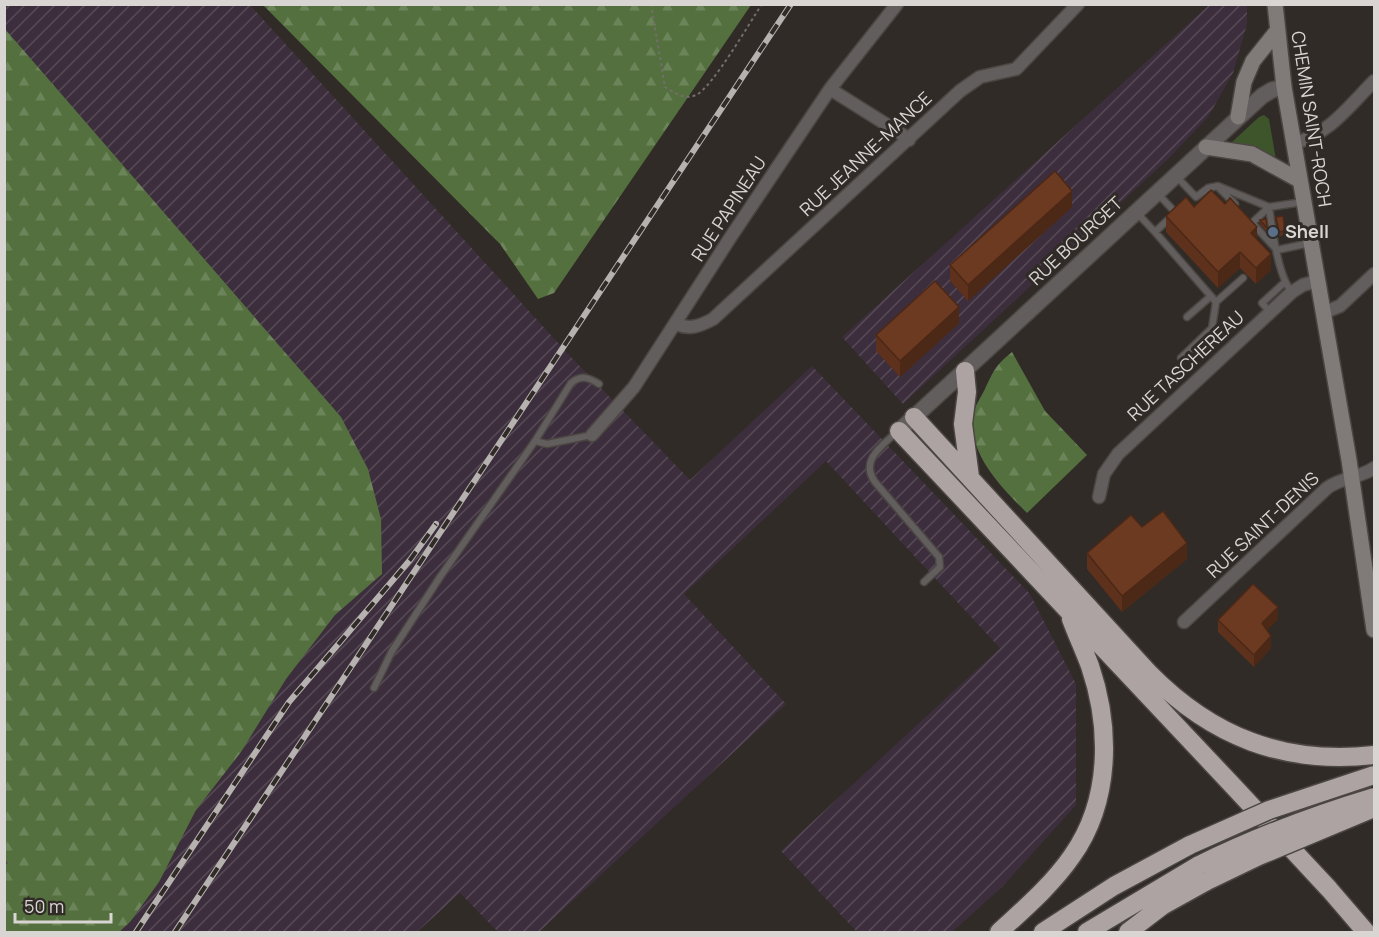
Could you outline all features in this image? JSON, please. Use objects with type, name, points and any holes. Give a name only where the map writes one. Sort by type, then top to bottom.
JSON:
[{"type":"highway","points":[[965,371],[967,392],[963,424],[970,477]]},
{"type":"highway","points":[[914,417],[1176,699],[1212,725],[1262,744],[1315,757],[1374,755]]},
{"type":"highway","points":[[899,431],[1340,900],[1366,933]]},
{"type":"highway","points":[[999,933],[1042,892],[1073,856],[1087,831],[1100,793],[1105,752],[1100,702],[1090,666],[1069,612]]},
{"type":"highway","points":[[1043,933],[1113,886],[1190,845],[1269,810],[1374,775]]},
{"type":"highway","points":[[1087,933],[1291,824],[1374,797]]},
{"type":"highway","points":[[1128,933],[1203,873],[1259,856],[1374,808]]},
{"type":"main road","name":"CHEMIN SAINT-ROCH","points":[[1275,4],[1284,87],[1351,477],[1374,629]]},
{"type":"main road","points":[[1238,117],[1244,82],[1253,61],[1277,31]]},
{"type":"main road","points":[[1206,147],[1252,154],[1299,180]]},
{"type":"street","name":"RUE PAPINEAU","points":[[592,435],[634,387],[830,89],[897,4]]},
{"type":"street","name":"RUE JEANNE-MANCE","points":[[676,324],[695,328],[713,319],[971,82],[980,77],[1016,69],[1078,4]]},
{"type":"street","points":[[1293,143],[1304,141],[1321,133],[1374,81]]},
{"type":"street","name":"RUE BOURGET","points":[[899,431],[1238,117],[1265,93],[1284,87]]},
{"type":"street","points":[[830,89],[909,140]]},
{"type":"street","points":[[1323,313],[1338,308],[1374,274]]},
{"type":"street","name":"RUE TASCHEREAU","points":[[1099,497],[1104,474],[1118,454],[1270,312],[1288,287],[1317,281]]},
{"type":"street","name":"RUE SAINT-DENIS","points":[[1184,622],[1327,488],[1341,479],[1367,473],[1374,468]]},
{"type":"lane","points":[[1175,175],[1196,197]]},
{"type":"lane","points":[[1218,186],[1238,208]]},
{"type":"lane","points":[[1189,202],[1208,188],[1218,186],[1269,207],[1303,202]]},
{"type":"lane","points":[[1157,193],[1176,213]]},
{"type":"lane","points":[[1155,232],[1181,207]]},
{"type":"lane","points":[[1252,223],[1269,207]]},
{"type":"lane","points":[[1269,207],[1277,250],[1288,287]]},
{"type":"lane","points":[[1136,212],[1216,302]]},
{"type":"lane","points":[[1245,216],[1277,250]]},
{"type":"lane","points":[[1277,250],[1311,243]]},
{"type":"lane","points":[[1181,358],[1212,328],[1216,302],[1242,278]]},
{"type":"lane","points":[[1187,317],[1211,296]]},
{"type":"lane","points":[[374,688],[392,651],[440,576],[535,441],[571,383],[577,378],[584,377],[599,384]]},
{"type":"lane","points":[[899,431],[873,455],[869,470],[875,482],[939,557],[940,567],[924,582]]},
{"type":"lane","points":[[535,441],[547,444],[592,435]]},
{"type":"path","points":[[651,4],[665,87],[678,96],[695,95],[712,79],[762,4]]},
{"type":"shaded area","points":[[5,5],[250,5],[569,355],[690,480],[812,366],[1030,594],[1076,684],[1076,805],[1002,887],[952,932],[857,932],[781,851],[1000,648],[826,461],[684,594],[786,704],[539,932],[498,932],[460,893],[417,932],[5,932]]},
{"type":"shaded area","points":[[1209,5],[1247,5],[1247,24],[1233,73],[1208,117],[1168,159],[903,404],[842,337]]},
{"type":"green space","points":[[263,5],[751,5],[554,293],[538,299],[500,244]]},
{"type":"green space","points":[[5,29],[341,417],[368,469],[381,519],[382,574],[335,615],[286,679],[241,752],[196,810],[159,882],[130,922],[119,932],[5,932],[4,866],[8,863],[4,860]]},
{"type":"green space","points":[[1264,115],[1269,119],[1276,160],[1231,143]]},
{"type":"green space","points":[[1012,352],[1045,411],[1087,455],[1027,513],[988,469],[975,443],[973,429],[974,411],[991,377],[998,365]]},
{"type":"building","points":[[1055,171],[1072,191],[968,285],[950,265]]},
{"type":"building","points":[[1211,190],[1225,204],[1230,198],[1257,227],[1251,233],[1271,254],[1256,268],[1240,252],[1218,272],[1166,216],[1186,197],[1194,207]]},
{"type":"building","points":[[1283,216],[1285,231],[1279,232],[1276,217]]},
{"type":"building","points":[[1266,219],[1267,228],[1260,220]]},
{"type":"building","points":[[935,281],[959,307],[900,361],[876,335]]},
{"type":"building","points":[[1163,511],[1187,543],[1122,596],[1087,553],[1131,515],[1142,527]]},
{"type":"building","points":[[1253,584],[1278,607],[1262,623],[1271,636],[1254,655],[1218,620]]},
{"type":"railway","points":[[175,932],[791,4]]},
{"type":"railway","points":[[136,932],[289,702],[410,560],[436,524]]},
{"type":"place","name":"Shell","points":[[1273,232]]}]
